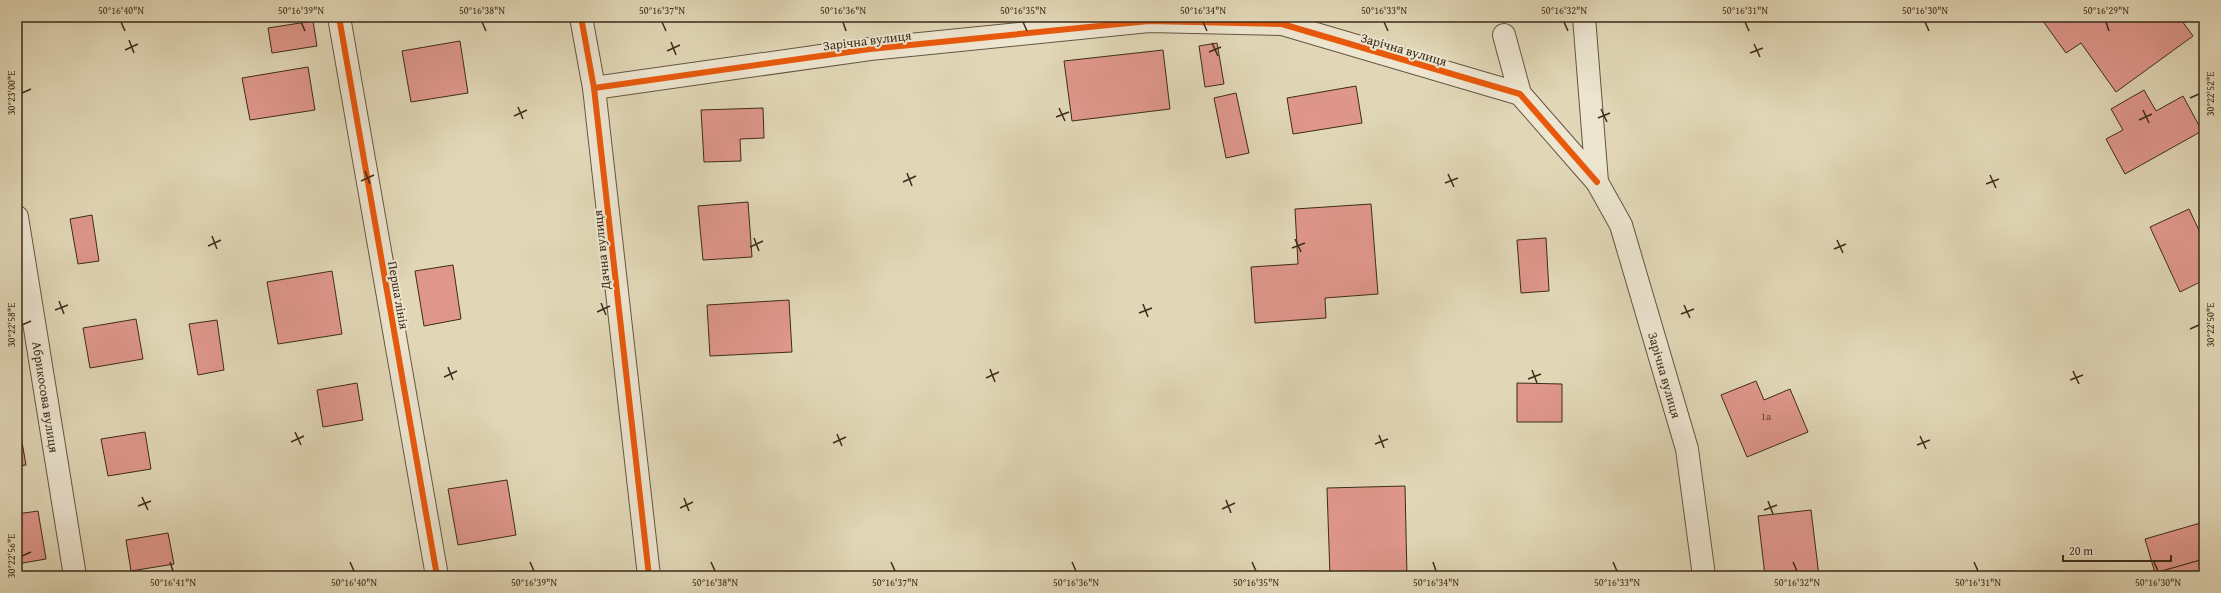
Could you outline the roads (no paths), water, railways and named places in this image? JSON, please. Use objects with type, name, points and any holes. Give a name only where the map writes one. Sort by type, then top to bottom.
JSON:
[{"type":"street","name":"Перша лінія","points":[[339,17],[437,576]]},
{"type":"street","name":"Дачна вулиця","points":[[581,17],[594,88],[649,576]]},
{"type":"street","name":"Зарічна вулиця","points":[[1584,17],[1597,182]]},
{"type":"street","name":"Зарічна вулиця","points":[[594,88],[870,49],[1149,20],[1282,24],[1520,94],[1597,182],[1621,225],[1687,449],[1704,576]]},
{"type":"street","points":[[1504,34],[1520,94]]},
{"type":"street","name":"Абрикосова вулиця","points":[[17,217],[75,576]]}]
